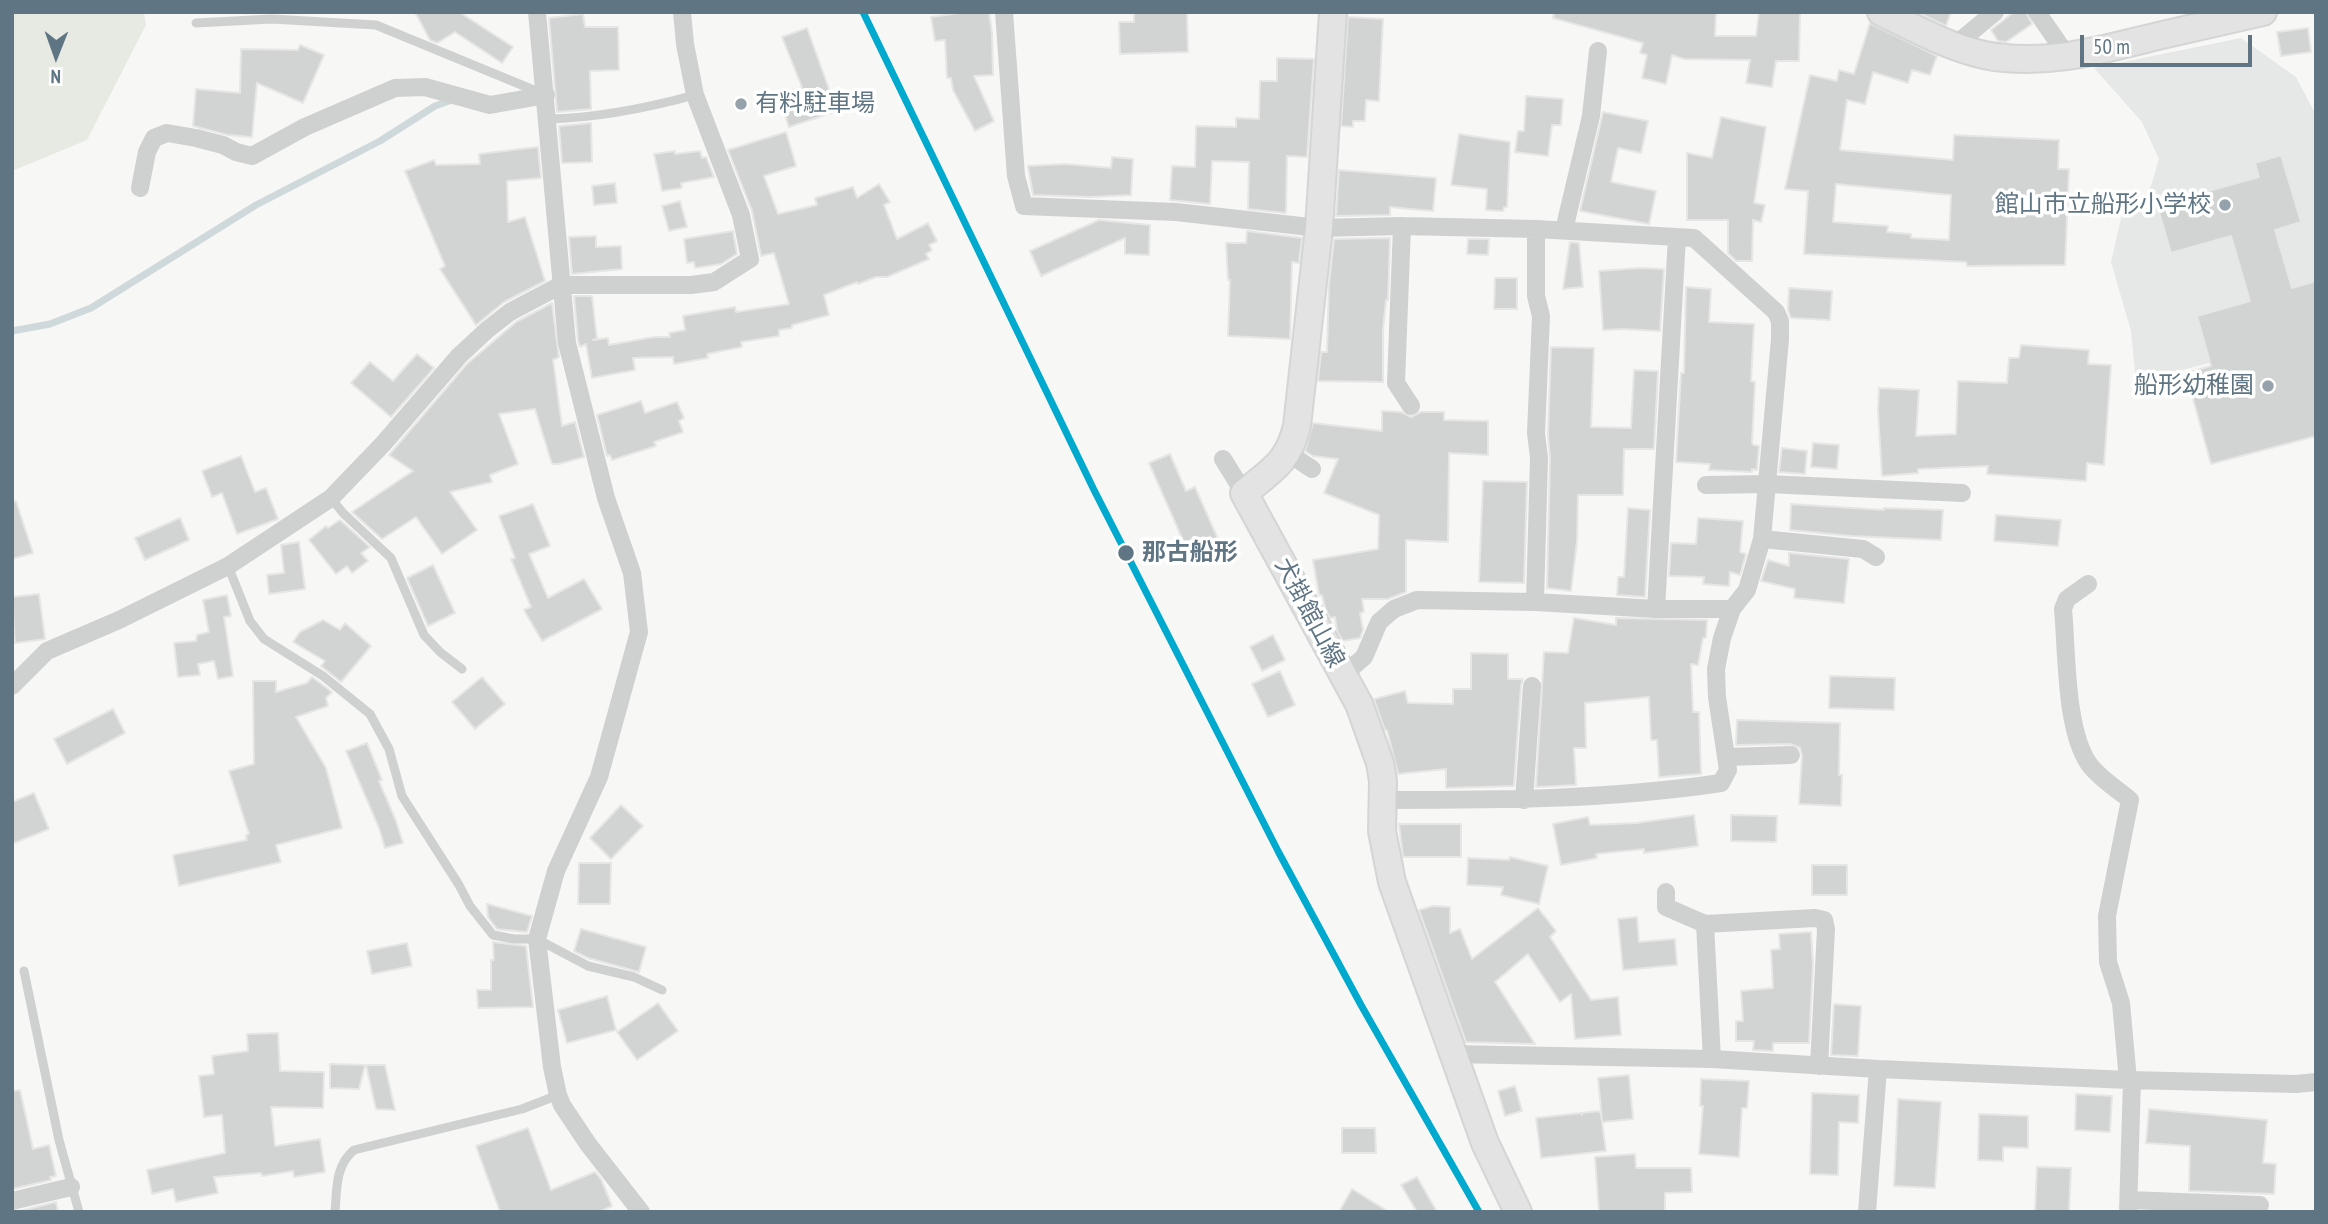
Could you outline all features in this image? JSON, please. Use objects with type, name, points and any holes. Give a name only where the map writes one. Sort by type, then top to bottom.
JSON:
[{"type":"main road","points":[[1244,493],[1274,469],[1288,453],[1297,426],[1319,228],[1333,12]]},
{"type":"main road","points":[[1881,12],[1954,46],[1982,55],[2043,60],[2068,57],[2263,12]]},
{"type":"main road","name":"犬掛館山線","points":[[1244,493],[1359,704],[1380,763],[1382,831],[1392,882],[1485,1143],[1518,1212]]},
{"type":"street","points":[[537,12],[567,343],[606,498],[632,573],[639,632],[599,777],[556,871],[537,939],[552,1067],[558,1095],[588,1144],[641,1212]]},
{"type":"street","points":[[12,686],[47,651],[228,566],[331,498],[383,444],[459,356],[510,312],[561,285],[691,285],[714,282],[750,258],[740,215],[695,95],[682,12]]},
{"type":"street","points":[[1004,12],[1016,176],[1024,206],[1176,212],[1319,228],[1402,226],[1536,229],[1694,238],[1776,312],[1780,321],[1762,539],[1747,590],[1732,609],[1722,638],[1716,669],[1728,770],[1721,783],[1636,794],[1524,800],[1383,800]]},
{"type":"street","points":[[1954,46],[1995,12]]},
{"type":"street","points":[[2036,12],[2068,57]]},
{"type":"street","points":[[1564,230],[1591,116],[1598,51]]},
{"type":"street","points":[[141,188],[147,152],[154,138],[167,133],[223,145],[252,156],[305,127],[395,88],[425,87],[490,105],[546,95]]},
{"type":"street","points":[[1402,226],[1396,383],[1411,406]]},
{"type":"street","points":[[1535,602],[1539,458],[1536,433],[1541,317],[1536,296],[1536,229]]},
{"type":"street","points":[[1656,609],[1677,237]]},
{"type":"street","points":[[1288,453],[1311,469]]},
{"type":"street","points":[[1223,459],[1244,493]]},
{"type":"street","points":[[1706,485],[1767,484],[1962,493]]},
{"type":"street","points":[[1762,539],[1863,549],[1876,556]]},
{"type":"street","points":[[2088,584],[2067,599],[2063,608],[2070,701],[2079,743],[2090,765],[2130,800],[2107,916],[2108,962],[2121,1003],[2130,1080],[2129,1206],[2260,1205]]},
{"type":"street","points":[[1342,676],[1364,657],[1379,622],[1394,609],[1417,600],[1535,602],[1656,609],[1732,609]]},
{"type":"street","points":[[1524,800],[1532,687]]},
{"type":"street","points":[[1727,757],[1791,755]]},
{"type":"street","points":[[1666,892],[1666,907],[1704,924],[1815,918],[1824,920],[1826,929],[1819,1066]]},
{"type":"street","points":[[1704,924],[1712,1059]]},
{"type":"street","points":[[1452,1054],[1712,1059],[2130,1080],[2296,1084],[2316,1082]]},
{"type":"street","points":[[1867,1212],[1878,1069]]},
{"type":"street","points":[[12,1201],[71,1187]]},
{"type":"lane","points":[[196,23],[272,19],[376,25],[546,95]]},
{"type":"lane","points":[[548,119],[585,117],[637,109],[695,95]]},
{"type":"lane","points":[[331,498],[391,558],[424,635],[462,669]]},
{"type":"lane","points":[[228,566],[250,621],[264,639],[323,676],[370,714],[389,749],[402,796],[470,906],[493,935],[537,939],[588,966],[634,977],[662,990]]},
{"type":"lane","points":[[24,971],[56,1128],[79,1212]]},
{"type":"lane","points":[[335,1212],[339,1169],[345,1157],[354,1150],[522,1109],[558,1095]]},
{"type":"shaded area","points":[[12,12],[144,12],[146,25],[87,140],[12,171]]},
{"type":"shaded area","name":"館山市立船形小学校","points":[[2241,38],[2296,77],[2316,115],[2316,335],[2136,382],[2131,331],[2111,262],[2121,218],[2149,192],[2159,159],[2142,122],[2094,68]]},
{"type":"building","points":[[415,12],[459,12],[513,47],[502,63],[455,32],[437,43],[430,40]]},
{"type":"building","points":[[989,12],[992,33],[993,75],[974,76],[994,121],[975,131],[953,90],[951,78],[947,78],[945,40],[935,41],[931,17]]},
{"type":"building","points":[[1134,12],[1187,12],[1188,52],[1120,54],[1119,22],[1134,22]]},
{"type":"building","points":[[1554,12],[1716,12],[1715,36],[1756,36],[1759,12],[1800,12],[1799,61],[1776,61],[1772,87],[1746,83],[1750,60],[1684,59],[1672,55],[1666,84],[1642,78],[1647,55],[1640,53],[1643,43],[1553,18]]},
{"type":"building","points":[[1917,12],[1951,12],[1946,26]]},
{"type":"building","points":[[2014,12],[2026,12],[2032,24],[2006,42],[1998,41],[1991,30]]},
{"type":"building","points":[[583,14],[585,27],[618,27],[619,70],[590,71],[591,109],[557,112],[549,18]]},
{"type":"building","points":[[1348,17],[1383,19],[1379,101],[1366,100],[1365,121],[1353,121],[1353,127],[1341,126]]},
{"type":"building","points":[[1870,23],[1937,56],[1930,75],[1912,70],[1908,83],[1873,72],[1865,104],[1847,100],[1840,150],[1953,160],[1954,135],[2059,140],[2058,169],[2069,169],[2065,265],[1967,266],[1966,262],[1804,254],[1808,191],[1785,189],[1810,75],[1837,81],[1839,70],[1854,74]],"holes":[[[1836,184],[1951,195],[1949,240],[1911,238],[1911,234],[1887,232],[1888,226],[1833,222]]]},
{"type":"building","points":[[807,28],[837,111],[789,127],[778,94],[802,87],[782,37]]},
{"type":"building","points":[[2308,28],[2311,52],[2281,56],[2277,32]]},
{"type":"building","points":[[300,45],[324,55],[303,103],[257,83],[252,137],[228,135],[193,126],[196,89],[240,93],[241,49],[298,50]]},
{"type":"building","points":[[1277,58],[1314,59],[1307,157],[1287,156],[1286,213],[1248,209],[1249,162],[1212,161],[1210,204],[1170,200],[1172,166],[1195,167],[1196,126],[1236,127],[1236,118],[1259,119],[1260,81],[1277,81]]},
{"type":"building","points":[[1526,96],[1563,99],[1561,125],[1552,125],[1548,156],[1515,152],[1518,131],[1524,131]]},
{"type":"building","points":[[1603,112],[1648,121],[1641,153],[1618,148],[1611,182],[1656,191],[1649,224],[1580,211]]},
{"type":"building","points":[[1721,117],[1766,127],[1754,203],[1765,205],[1761,222],[1753,220],[1752,261],[1736,261],[1728,253],[1728,220],[1687,220],[1687,153],[1712,158]]},
{"type":"building","points":[[591,123],[592,162],[562,163],[559,126]]},
{"type":"building","points":[[786,132],[796,166],[764,176],[778,214],[817,205],[815,198],[853,187],[857,198],[879,184],[890,202],[884,205],[897,239],[928,223],[937,241],[929,245],[932,250],[926,254],[929,259],[887,277],[876,277],[858,284],[857,282],[824,295],[829,315],[779,330],[779,336],[741,342],[742,347],[707,354],[708,358],[674,364],[673,357],[633,358],[635,370],[592,378],[586,344],[580,347],[578,341],[574,296],[592,296],[597,339],[593,340],[608,338],[609,345],[670,337],[669,333],[685,330],[683,316],[735,307],[736,312],[789,304],[774,253],[761,256],[752,211],[728,150]]},
{"type":"building","points":[[1459,134],[1510,142],[1507,207],[1504,207],[1503,211],[1486,210],[1487,189],[1451,185]]},
{"type":"building","points":[[538,147],[541,178],[507,181],[508,222],[525,217],[545,281],[504,302],[476,325],[440,269],[445,266],[405,171],[434,160],[436,165],[480,164],[479,154]]},
{"type":"building","points":[[675,151],[675,154],[700,151],[702,158],[706,157],[714,177],[681,183],[682,188],[662,191],[654,154]]},
{"type":"building","points":[[2281,155],[2301,222],[2275,230],[2292,288],[2316,281],[2316,436],[2211,464],[2186,373],[2211,366],[2197,316],[2250,301],[2231,236],[2171,253],[2157,205],[2259,177],[2255,163]]},
{"type":"building","points":[[1112,157],[1133,159],[1131,195],[1033,195],[1028,166],[1065,164],[1111,168]]},
{"type":"building","points":[[1339,170],[1436,178],[1433,211],[1390,207],[1390,215],[1336,216]]},
{"type":"building","points":[[615,183],[617,203],[594,205],[592,186]]},
{"type":"building","points":[[680,201],[687,227],[669,231],[662,206]]},
{"type":"building","points":[[1099,220],[1150,225],[1149,255],[1125,254],[1125,238],[1041,276],[1030,251]]},
{"type":"building","points":[[733,231],[737,254],[721,264],[695,268],[694,262],[687,263],[684,239]]},
{"type":"building","points":[[1247,231],[1302,238],[1299,263],[1292,262],[1290,339],[1228,336],[1230,280],[1226,243],[1246,243]]},
{"type":"building","points":[[596,236],[596,247],[621,246],[622,269],[572,274],[569,237]]},
{"type":"building","points":[[1390,238],[1388,300],[1383,329],[1383,382],[1318,381],[1321,352],[1327,352],[1329,284],[1334,239]]},
{"type":"building","points":[[1468,239],[1489,239],[1488,255],[1467,254]]},
{"type":"building","points":[[1570,242],[1579,243],[1583,287],[1563,289]]},
{"type":"building","points":[[1664,269],[1660,331],[1603,330],[1599,271]]},
{"type":"building","points":[[1495,278],[1517,278],[1517,309],[1494,309]]},
{"type":"building","points":[[1686,287],[1711,289],[1709,322],[1754,324],[1752,442],[1753,445],[1759,446],[1757,470],[1752,469],[1752,472],[1709,470],[1710,464],[1676,462],[1681,373],[1684,373]]},
{"type":"building","points":[[1789,288],[1832,291],[1830,320],[1791,318],[1788,310]]},
{"type":"building","points":[[552,303],[559,357],[553,360],[562,426],[575,422],[584,457],[552,464],[535,409],[499,414],[518,464],[490,475],[492,482],[450,492],[477,530],[442,554],[416,517],[382,539],[352,512],[413,471],[389,455],[467,364],[516,322]]},
{"type":"building","points":[[2021,345],[2089,350],[2088,364],[2111,365],[2104,465],[2087,463],[2086,481],[1987,474],[1988,466],[1918,469],[1918,473],[1882,476],[1879,388],[1919,390],[1916,436],[1956,434],[1958,381],[2007,383],[2009,358],[2019,358]]},
{"type":"building","points":[[1551,347],[1594,348],[1591,427],[1631,428],[1634,370],[1658,371],[1654,449],[1624,449],[1623,495],[1578,495],[1577,541],[1571,591],[1547,588]]},
{"type":"building","points":[[417,354],[434,368],[391,417],[351,383],[370,362],[393,381]]},
{"type":"building","points":[[641,401],[645,413],[677,402],[684,418],[679,421],[683,432],[654,442],[656,446],[612,460],[610,455],[607,456],[597,415]]},
{"type":"building","points":[[1382,411],[1401,412],[1411,417],[1421,412],[1444,412],[1444,420],[1488,421],[1488,455],[1449,453],[1448,542],[1406,540],[1406,592],[1388,599],[1362,599],[1364,612],[1360,613],[1363,630],[1360,638],[1343,641],[1337,631],[1335,617],[1330,618],[1322,595],[1319,595],[1313,560],[1378,549],[1379,515],[1324,493],[1338,459],[1313,456],[1305,451],[1313,423],[1382,431]]},
{"type":"building","points":[[1813,443],[1839,445],[1837,469],[1811,467]]},
{"type":"building","points":[[1782,448],[1807,451],[1805,474],[1779,472]]},
{"type":"building","points":[[1170,454],[1186,491],[1195,487],[1219,541],[1217,542],[1223,554],[1204,563],[1199,550],[1189,554],[1149,463]]},
{"type":"building","points":[[241,456],[255,492],[266,488],[278,519],[237,534],[222,493],[212,497],[202,471]]},
{"type":"building","points":[[1483,481],[1527,482],[1524,583],[1479,582]]},
{"type":"building","points":[[16,501],[33,553],[12,559],[12,502]]},
{"type":"building","points":[[533,504],[550,546],[529,554],[548,598],[584,579],[602,609],[542,641],[524,610],[531,607],[511,559],[515,558],[499,516]]},
{"type":"building","points":[[1791,504],[1884,510],[1943,510],[1941,540],[1790,530]]},
{"type":"building","points":[[1628,508],[1650,510],[1645,597],[1617,595],[1618,577],[1624,577]]},
{"type":"building","points":[[1996,515],[2061,520],[2058,546],[1994,541]]},
{"type":"building","points":[[180,518],[189,540],[145,560],[135,538]]},
{"type":"building","points":[[1698,518],[1743,521],[1740,552],[1746,554],[1740,575],[1730,572],[1729,586],[1703,584],[1704,577],[1669,576],[1671,543],[1696,544]]},
{"type":"building","points":[[340,520],[370,547],[361,553],[368,561],[352,573],[347,566],[336,574],[309,540],[326,526],[328,528]]},
{"type":"building","points":[[299,542],[305,589],[269,594],[267,575],[284,573],[281,545]]},
{"type":"building","points":[[1789,553],[1849,559],[1844,603],[1794,598],[1795,589],[1761,581],[1768,560],[1789,566]]},
{"type":"building","points":[[433,565],[455,613],[428,626],[407,578]]},
{"type":"building","points":[[39,594],[45,639],[15,643],[12,597]]},
{"type":"building","points":[[227,595],[231,616],[224,617],[233,676],[218,679],[214,661],[198,664],[200,675],[178,677],[174,643],[196,641],[197,635],[209,632],[203,600]]},
{"type":"building","points":[[1574,618],[1616,625],[1616,618],[1707,620],[1706,638],[1703,638],[1698,665],[1691,664],[1693,712],[1699,712],[1701,774],[1659,777],[1657,740],[1651,740],[1649,697],[1585,703],[1586,748],[1574,748],[1576,785],[1536,787],[1544,652],[1568,653]]},
{"type":"building","points":[[323,620],[340,630],[345,623],[371,646],[341,682],[321,666],[325,661],[293,642],[300,632]]},
{"type":"building","points":[[1273,635],[1285,660],[1262,671],[1250,647]]},
{"type":"building","points":[[1471,653],[1508,654],[1508,679],[1523,679],[1514,786],[1446,788],[1446,769],[1398,774],[1387,730],[1374,699],[1405,691],[1408,703],[1453,704],[1453,689],[1471,689]]},
{"type":"building","points":[[1280,671],[1295,705],[1268,717],[1252,684]]},
{"type":"building","points":[[1830,676],[1895,678],[1894,710],[1829,708]]},
{"type":"building","points":[[312,677],[332,692],[326,698],[328,706],[296,717],[326,768],[342,828],[276,845],[281,862],[179,886],[173,855],[247,840],[246,835],[249,834],[229,771],[254,764],[253,681],[276,681],[276,692],[307,683]]},
{"type":"building","points":[[482,677],[505,704],[475,729],[452,702]]},
{"type":"building","points":[[113,709],[125,733],[67,764],[54,739]]},
{"type":"building","points":[[1737,720],[1840,723],[1841,806],[1799,804],[1802,755],[1800,748],[1791,744],[1736,745]]},
{"type":"building","points":[[367,743],[403,843],[385,848],[346,751]]},
{"type":"building","points":[[34,793],[49,829],[12,844],[12,802]]},
{"type":"building","points":[[621,805],[643,826],[611,859],[590,838]]},
{"type":"building","points":[[1694,815],[1698,846],[1644,853],[1644,849],[1596,854],[1597,858],[1561,865],[1553,824],[1588,817],[1590,825],[1637,823]]},
{"type":"building","points":[[1731,815],[1777,816],[1776,842],[1731,841]]},
{"type":"building","points":[[1399,824],[1461,824],[1461,857],[1403,857]]},
{"type":"building","points":[[1510,857],[1548,866],[1539,904],[1501,895],[1503,887],[1467,885],[1468,858],[1509,860]]},
{"type":"building","points":[[579,863],[611,863],[610,904],[578,904]]},
{"type":"building","points":[[1812,865],[1847,865],[1847,895],[1812,895]]},
{"type":"building","points":[[487,904],[532,916],[527,932],[497,929],[488,917]]},
{"type":"building","points":[[1433,906],[1450,907],[1450,933],[1460,929],[1472,959],[1538,908],[1556,931],[1550,937],[1591,1000],[1618,997],[1621,1035],[1575,1039],[1571,994],[1560,1002],[1528,954],[1495,982],[1535,1044],[1466,1042],[1419,910]]},
{"type":"building","points":[[1637,917],[1639,942],[1675,939],[1677,965],[1623,970],[1618,919]]},
{"type":"building","points":[[581,929],[646,947],[639,972],[588,958],[574,951]]},
{"type":"building","points":[[1811,932],[1813,965],[1809,1043],[1773,1043],[1773,1051],[1753,1050],[1754,1041],[1736,1041],[1736,1021],[1743,1021],[1741,991],[1773,988],[1771,950],[1780,949],[1779,934]]},
{"type":"building","points":[[493,942],[526,946],[533,1007],[478,1008],[477,990],[491,990]]},
{"type":"building","points":[[407,943],[412,966],[372,974],[367,951]]},
{"type":"building","points":[[607,996],[616,1030],[567,1043],[558,1010]]},
{"type":"building","points":[[658,1003],[678,1031],[637,1060],[617,1032]]},
{"type":"building","points":[[1834,1004],[1861,1006],[1858,1056],[1831,1055]]},
{"type":"building","points":[[278,1033],[280,1071],[324,1072],[323,1108],[271,1107],[275,1146],[320,1139],[325,1172],[294,1177],[293,1171],[262,1176],[261,1173],[214,1177],[218,1193],[176,1202],[173,1189],[152,1194],[147,1170],[225,1153],[222,1115],[204,1117],[199,1076],[214,1074],[212,1056],[248,1051],[247,1034]]},
{"type":"building","points":[[330,1064],[365,1065],[359,1089],[330,1088]]},
{"type":"building","points":[[366,1065],[385,1065],[395,1110],[376,1109]]},
{"type":"building","points":[[1629,1075],[1633,1119],[1602,1122],[1606,1151],[1541,1158],[1536,1118],[1600,1111],[1602,1120],[1598,1078]]},
{"type":"building","points":[[1701,1079],[1749,1081],[1747,1108],[1742,1108],[1739,1157],[1699,1154],[1703,1106],[1700,1106]]},
{"type":"building","points":[[1515,1086],[1522,1111],[1505,1116],[1498,1091]]},
{"type":"building","points":[[20,1090],[33,1149],[49,1145],[56,1176],[50,1177],[51,1180],[12,1189],[12,1091]]},
{"type":"building","points":[[1812,1093],[1859,1095],[1858,1123],[1839,1122],[1838,1175],[1810,1174]]},
{"type":"building","points":[[2076,1094],[2112,1096],[2110,1132],[2075,1130]]},
{"type":"building","points":[[1898,1099],[1941,1102],[1935,1188],[1894,1186]]},
{"type":"building","points":[[2149,1109],[2267,1120],[2263,1163],[2276,1164],[2274,1194],[2189,1191],[2190,1146],[2146,1143]]},
{"type":"building","points":[[1979,1114],[2028,1116],[2028,1148],[2003,1147],[2003,1161],[1978,1160]]},
{"type":"building","points":[[528,1128],[551,1190],[595,1172],[601,1179],[612,1206],[599,1212],[500,1212],[476,1146]]},
{"type":"building","points":[[1342,1128],[1375,1128],[1376,1153],[1342,1153]]},
{"type":"building","points":[[1635,1154],[1636,1168],[1691,1168],[1692,1192],[1665,1193],[1665,1212],[1599,1212],[1595,1157]]},
{"type":"building","points":[[2037,1167],[2071,1168],[2069,1212],[2035,1212]]},
{"type":"building","points":[[1417,1177],[1437,1212],[1417,1212],[1401,1185]]},
{"type":"building","points":[[1352,1189],[1389,1212],[1339,1212]]},
{"type":"building","points":[[56,1202],[58,1212],[16,1212]]},
{"type":"waterway","points":[[12,331],[50,324],[91,308],[256,205],[380,141],[435,106],[449,101]]},
{"type":"transit line","points":[[863,12],[1094,490],[1279,853],[1361,1005],[1479,1212]]},
{"type":"place","name":"有料駐車場","points":[[741,104]]},
{"type":"place","name":"館山市立船形小学校","points":[[2225,205]]},
{"type":"place","name":"船形幼稚園","points":[[2268,386]]},
{"type":"place","name":"那古船形","points":[[1126,553]]}]
